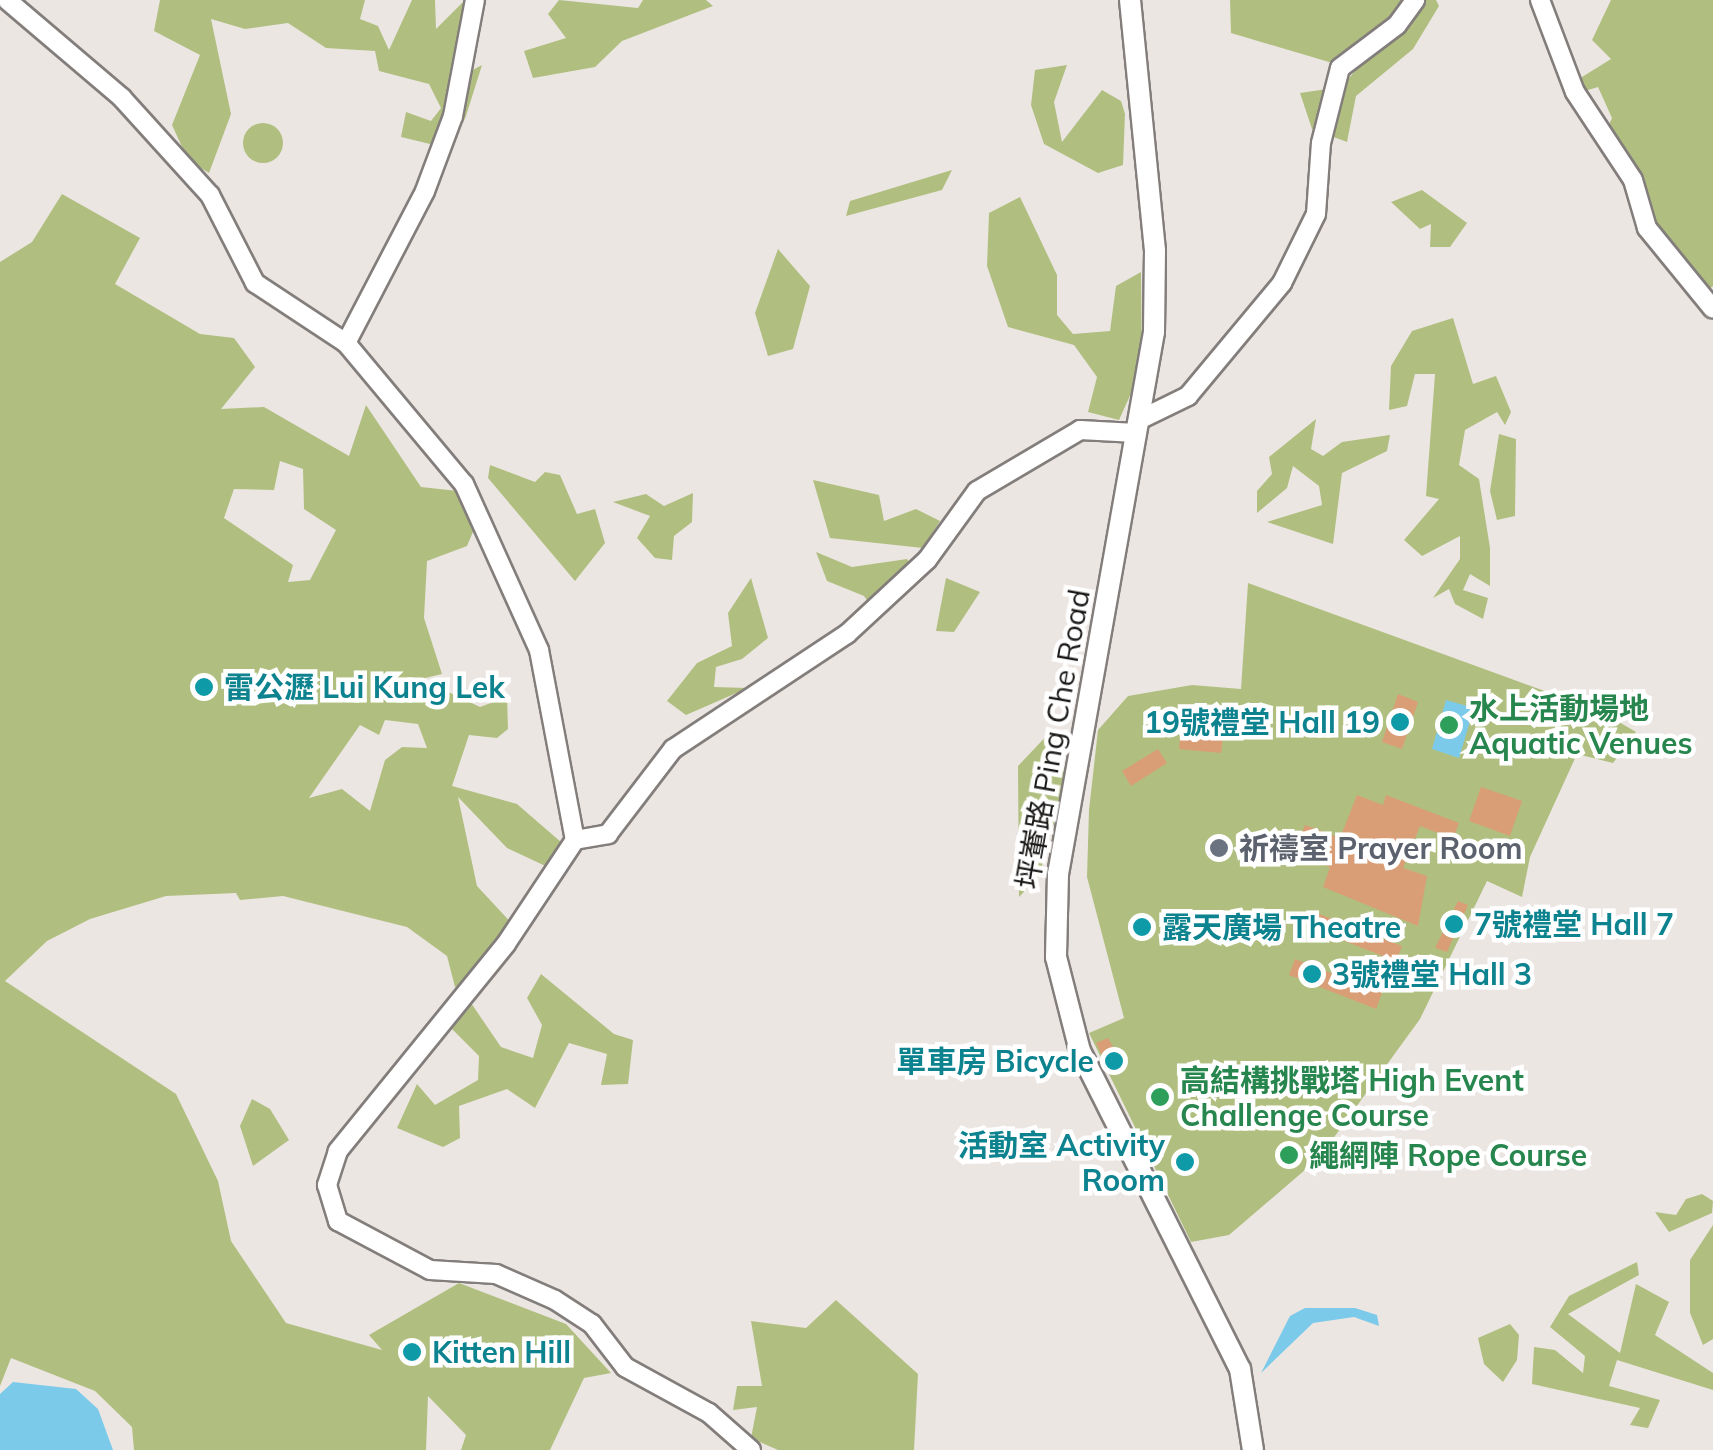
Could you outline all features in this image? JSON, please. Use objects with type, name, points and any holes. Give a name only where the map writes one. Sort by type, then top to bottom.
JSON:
[{"type":"street","points":[[7,0],[108,85],[210,195],[255,283],[346,344],[464,484],[539,650],[575,840],[506,944],[338,1151],[329,1165],[328,1202],[350,1232],[387,1253],[430,1270],[496,1274],[554,1300],[592,1324],[625,1367],[709,1413],[751,1450]]},
{"type":"street","points":[[346,344],[432,173],[453,116],[475,0]]},
{"type":"street","name":"坪輋路 Ping Che Road","points":[[1130,0],[1155,250],[1154,332],[1058,874],[1056,957],[1080,1051],[1240,1369],[1253,1450]]},
{"type":"street","points":[[575,840],[608,834],[673,749],[847,634],[928,560],[977,491],[1080,430],[1138,426],[1188,396],[1282,283],[1316,214],[1321,143],[1340,68],[1397,25],[1415,0]]},
{"type":"street","points":[[1540,0],[1574,92],[1634,180],[1647,228],[1713,309]]},
{"type":"green space","points":[[160,0],[365,0],[360,19],[378,26],[389,50],[412,0],[435,0],[436,29],[465,0],[483,0],[456,56],[471,71],[482,65],[465,119],[430,144],[401,137],[406,112],[431,121],[441,108],[429,84],[379,71],[375,51],[326,48],[288,23],[245,29],[211,19],[231,114],[209,173],[188,160],[172,125],[200,55],[154,31]]},
{"type":"green space","points":[[559,0],[638,8],[643,0],[706,0],[713,6],[622,41],[595,67],[533,78],[524,51],[566,38],[548,14]]},
{"type":"green space","points":[[1230,0],[1436,0],[1439,6],[1413,49],[1356,96],[1347,142],[1312,129],[1300,93],[1341,87],[1356,70],[1231,33]]},
{"type":"green space","points":[[1611,0],[1713,0],[1713,286],[1702,295],[1656,239],[1605,133],[1612,118],[1598,87],[1578,93],[1574,82],[1611,59],[1592,40]]},
{"type":"green space","points":[[1067,65],[1054,102],[1062,142],[1102,90],[1121,101],[1125,114],[1123,165],[1098,173],[1044,144],[1031,105],[1035,70]]},
{"type":"green space","points":[[263,123],[277,129],[283,143],[277,157],[263,163],[249,157],[243,143],[249,129]]},
{"type":"green space","points":[[952,170],[942,190],[846,216],[850,201]]},
{"type":"green space","points":[[1422,190],[1467,223],[1450,247],[1430,247],[1431,224],[1420,229],[1391,202]]},
{"type":"green space","points":[[62,194],[140,238],[115,284],[200,334],[234,338],[255,367],[221,409],[264,407],[349,456],[366,405],[421,487],[467,492],[478,520],[467,546],[427,561],[424,618],[442,674],[421,679],[480,707],[507,697],[508,729],[497,738],[469,735],[452,786],[517,804],[569,849],[554,870],[507,848],[458,797],[477,886],[516,928],[478,978],[455,987],[447,956],[407,927],[283,896],[240,900],[236,893],[166,896],[90,919],[47,941],[5,981],[176,1094],[218,1181],[231,1241],[286,1323],[382,1350],[369,1335],[459,1283],[566,1324],[611,1373],[584,1378],[550,1450],[461,1450],[466,1435],[428,1396],[426,1450],[134,1450],[132,1427],[95,1391],[11,1358],[0,1386],[0,262],[32,242]],"holes":[[[280,461],[303,469],[304,509],[336,530],[310,580],[288,582],[293,565],[224,518],[234,489],[274,490]],[[385,720],[418,724],[427,748],[402,747],[385,760],[370,811],[342,789],[309,798],[360,725],[379,735]]]},
{"type":"green space","points":[[1020,197],[1057,275],[1057,315],[1073,334],[1110,331],[1116,286],[1141,272],[1142,369],[1119,420],[1088,412],[1097,377],[1074,345],[1008,327],[987,266],[989,213]]},
{"type":"green space","points":[[778,249],[810,286],[793,349],[768,356],[755,313]]},
{"type":"green space","points":[[1453,318],[1473,384],[1496,376],[1511,412],[1505,425],[1497,412],[1465,430],[1459,465],[1479,479],[1490,548],[1490,586],[1470,574],[1463,590],[1488,598],[1483,619],[1455,604],[1449,589],[1433,598],[1460,559],[1460,536],[1422,556],[1404,540],[1439,499],[1426,496],[1435,374],[1415,374],[1407,406],[1389,410],[1391,366],[1412,331]]},
{"type":"green space","points":[[1316,419],[1311,449],[1323,456],[1342,442],[1390,435],[1387,451],[1342,473],[1333,544],[1267,522],[1322,505],[1319,486],[1293,466],[1287,488],[1257,513],[1257,491],[1272,474],[1269,457]]},
{"type":"green space","points":[[1499,434],[1516,439],[1515,516],[1497,520],[1490,491]]},
{"type":"green space","points":[[490,465],[535,482],[545,472],[560,475],[577,514],[595,509],[605,543],[575,581],[488,478]]},
{"type":"green space","points":[[813,480],[879,495],[884,521],[916,509],[940,521],[923,548],[830,538]]},
{"type":"green space","points":[[693,493],[692,522],[674,536],[672,560],[655,558],[637,538],[650,516],[613,502],[646,494],[664,506]]},
{"type":"green space","points":[[816,552],[852,567],[907,559],[921,578],[879,617],[864,596],[827,581]]},
{"type":"green space","points":[[751,578],[768,638],[742,659],[716,667],[714,687],[748,688],[686,715],[667,701],[697,663],[732,646],[728,613]]},
{"type":"green space","points":[[946,578],[980,592],[954,632],[936,631]]},
{"type":"green space","points":[[1248,583],[1602,712],[1636,732],[1613,763],[1577,754],[1530,857],[1522,897],[1487,881],[1420,1019],[1319,1158],[1229,1235],[1191,1242],[1089,1033],[1124,1018],[1087,877],[1089,810],[1098,730],[1128,696],[1192,685],[1241,689]]},
{"type":"green space","points":[[1054,728],[1066,781],[1039,876],[1019,897],[1018,766]]},
{"type":"green space","points":[[541,974],[614,1034],[633,1040],[628,1084],[601,1085],[607,1054],[569,1043],[535,1108],[507,1089],[459,1106],[460,1138],[443,1147],[397,1128],[417,1084],[435,1105],[478,1080],[479,1056],[452,1029],[471,1003],[501,1047],[533,1058],[542,1025],[527,998]]},
{"type":"green space","points":[[252,1099],[270,1109],[289,1140],[253,1166],[240,1126]]},
{"type":"green space","points":[[1702,1194],[1713,1201],[1712,1213],[1669,1232],[1655,1212],[1676,1215],[1686,1199]]},
{"type":"green space","points":[[1713,1225],[1713,1339],[1703,1345],[1690,1313],[1690,1260]]},
{"type":"green space","points":[[1637,1262],[1639,1275],[1568,1314],[1620,1353],[1636,1284],[1669,1302],[1655,1335],[1713,1373],[1713,1390],[1617,1360],[1609,1386],[1660,1400],[1648,1428],[1630,1425],[1640,1408],[1532,1384],[1534,1347],[1555,1350],[1583,1373],[1585,1356],[1550,1327],[1569,1296]]},
{"type":"green space","points":[[836,1300],[918,1374],[914,1450],[778,1450],[751,1438],[757,1407],[733,1410],[737,1386],[762,1386],[751,1321],[806,1328]]},
{"type":"green space","points":[[1510,1324],[1519,1335],[1517,1360],[1503,1382],[1484,1364],[1478,1338]]},
{"type":"water","points":[[1446,700],[1474,708],[1459,758],[1432,749]]},
{"type":"water","points":[[1305,1308],[1355,1308],[1377,1315],[1379,1326],[1354,1317],[1313,1323],[1261,1373],[1290,1316]]},
{"type":"water","points":[[13,1382],[76,1389],[98,1409],[113,1450],[0,1450],[0,1394]]},
{"type":"building","name":"19號禮堂 Hall 19","points":[[1398,694],[1418,702],[1402,749],[1382,742]]},
{"type":"building","points":[[1181,731],[1223,736],[1221,753],[1179,749]]},
{"type":"building","points":[[1158,749],[1167,763],[1131,786],[1122,771]]},
{"type":"building","points":[[1481,787],[1522,801],[1510,836],[1469,821]]},
{"type":"building","points":[[1357,795],[1383,805],[1386,795],[1459,823],[1453,839],[1420,826],[1403,868],[1427,876],[1418,926],[1323,887],[1330,867],[1294,854],[1305,825],[1340,838]]},
{"type":"building","name":"7號禮堂 Hall 7","points":[[1458,901],[1468,905],[1447,952],[1435,948]]},
{"type":"building","points":[[1314,912],[1402,946],[1396,961],[1308,927]]},
{"type":"building","points":[[1295,959],[1382,993],[1376,1009],[1289,975]]},
{"type":"building","name":"單車房 Bicycle","points":[[1108,1038],[1125,1068],[1111,1074],[1096,1043]]},
{"type":"place","name":"雷公瀝 Lui Kung Lek","points":[[204,687]]},
{"type":"place","name":"19號禮堂 Hall 19","points":[[1400,722]]},
{"type":"place","name":"水上活動場地 Aquatic Venues","points":[[1449,725]]},
{"type":"place","name":"祈禱室 Prayer Room","points":[[1219,848]]},
{"type":"place","name":"7號禮堂 Hall 7","points":[[1454,924]]},
{"type":"place","name":"露天廣場 Theatre","points":[[1142,927]]},
{"type":"place","name":"3號禮堂 Hall 3","points":[[1312,974]]},
{"type":"place","name":"單車房 Bicycle","points":[[1114,1061]]},
{"type":"place","name":"高結構挑戰塔 High Event Challenge Course","points":[[1160,1097]]},
{"type":"place","name":"繩網陣 Rope Course","points":[[1289,1155]]},
{"type":"place","name":"活動室 Activity Room","points":[[1185,1162]]},
{"type":"place","name":"Kitten Hill","points":[[412,1352]]}]
